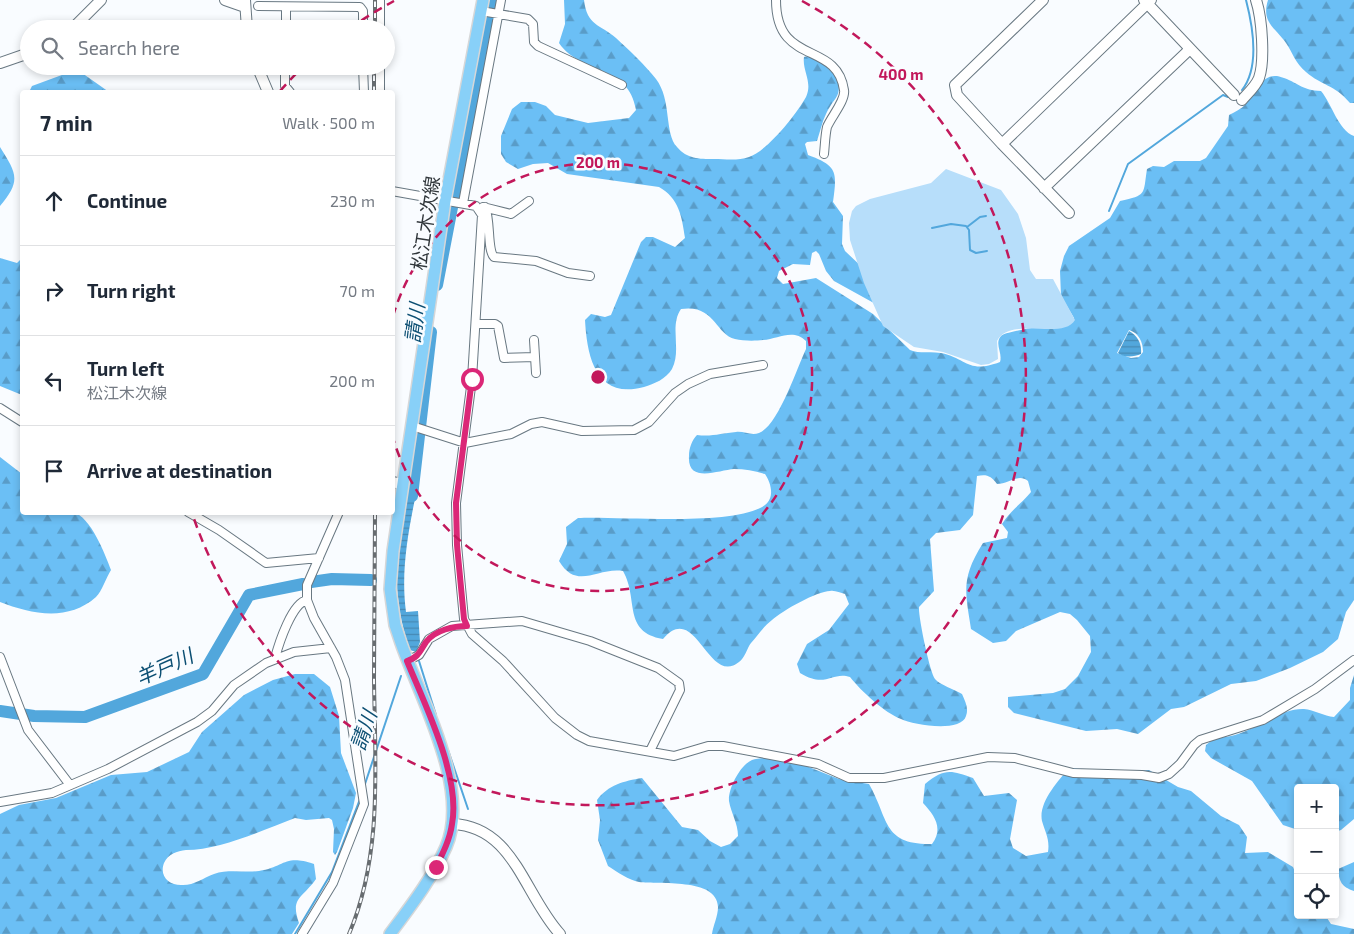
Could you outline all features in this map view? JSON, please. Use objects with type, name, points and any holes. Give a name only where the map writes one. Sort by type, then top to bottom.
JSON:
[{"type":"main road","name":"松江木次線","points":[[390,934],[436,867],[446,846],[452,824],[452,786],[446,762],[395,625],[390,589],[397,483],[415,427],[445,200],[484,7]]},
{"type":"street","points":[[81,20],[101,0]]},
{"type":"street","points":[[224,0],[245,3],[246,20]]},
{"type":"street","points":[[380,0],[380,20]]},
{"type":"street","points":[[463,203],[501,0]]},
{"type":"street","points":[[776,0],[777,19],[782,32],[792,44],[831,62],[841,74],[845,92],[827,129],[824,154]]},
{"type":"street","points":[[1043,0],[955,85],[957,95],[1069,213]]},
{"type":"street","points":[[1002,144],[1147,1],[1238,98],[1258,80],[1260,73],[1262,47],[1256,0]]},
{"type":"street","points":[[258,6],[360,7],[363,11],[363,20]]},
{"type":"street","points":[[286,7],[286,20]]},
{"type":"street","points":[[484,7],[498,14],[528,19],[533,24],[534,42],[538,46],[622,85]]},
{"type":"street","points":[[1044,188],[1190,49]]},
{"type":"street","points":[[0,63],[20,56]]},
{"type":"street","points":[[261,75],[267,90]]},
{"type":"street","points":[[286,75],[285,86],[288,90]]},
{"type":"street","points":[[363,75],[364,90]]},
{"type":"street","points":[[380,75],[380,90]]},
{"type":"street","points":[[395,192],[485,207],[511,214],[529,202]]},
{"type":"street","points":[[476,206],[481,211],[483,220],[477,324],[456,517],[464,619],[472,634],[504,661],[555,718],[577,735],[589,741],[674,756],[708,746],[723,746],[818,764],[849,778],[884,778],[988,757],[1015,758],[1074,773],[1142,775],[1159,778],[1169,774],[1180,764],[1200,740],[1263,720],[1315,690],[1354,660]]},
{"type":"street","points":[[485,207],[490,223],[490,251],[494,257],[536,261],[568,273],[590,276]]},
{"type":"street","points":[[477,324],[497,324],[504,358],[535,357]]},
{"type":"street","points":[[534,340],[536,373]]},
{"type":"street","points":[[415,427],[464,443],[511,434],[531,424],[542,422],[582,431],[634,430],[649,422],[679,389],[688,384],[710,374],[763,365]]},
{"type":"street","points":[[0,408],[20,421]]},
{"type":"street","points":[[193,515],[219,530],[266,563],[319,558]]},
{"type":"street","points":[[302,934],[333,883],[364,804],[348,695],[341,667],[314,618],[307,600],[307,585],[338,515]]},
{"type":"street","points":[[276,658],[281,640],[297,606],[307,600]]},
{"type":"street","points":[[407,661],[419,655],[429,639],[452,626],[515,620],[531,622],[590,641],[658,668],[680,683],[680,690],[650,751]]},
{"type":"street","points":[[0,802],[52,793],[108,769],[197,722],[212,711],[234,686],[276,658],[294,652],[331,648]]},
{"type":"street","points":[[0,657],[28,730],[70,785]]},
{"type":"street","points":[[452,824],[476,827],[499,842],[512,859],[545,915],[560,934]]},
{"type":"green space","points":[[564,0],[584,0],[591,20],[616,38],[656,79],[664,97],[673,141],[685,154],[698,158],[731,160],[745,158],[764,148],[788,122],[806,97],[808,81],[804,67],[804,57],[813,57],[837,73],[839,88],[837,96],[825,117],[817,141],[805,144],[808,155],[825,163],[833,171],[835,184],[833,202],[843,216],[842,244],[845,251],[863,268],[894,311],[872,302],[834,281],[826,271],[816,251],[812,253],[810,265],[793,264],[779,271],[777,278],[783,284],[816,278],[873,314],[910,350],[941,353],[974,366],[1000,362],[998,342],[1001,336],[1005,334],[1073,322],[1074,318],[1061,296],[1060,271],[1064,256],[1069,246],[1110,218],[1120,201],[1135,197],[1142,192],[1147,169],[1153,166],[1164,167],[1174,161],[1200,161],[1206,158],[1228,126],[1229,115],[1244,106],[1261,83],[1271,76],[1284,78],[1305,88],[1321,91],[1339,123],[1348,133],[1354,136],[1354,600],[1346,612],[1338,639],[1323,652],[1290,668],[1256,681],[1231,684],[1184,707],[1171,709],[1138,734],[1117,729],[1086,731],[1014,713],[1008,707],[1008,697],[1053,693],[1065,689],[1078,676],[1091,652],[1090,636],[1070,614],[1060,612],[1016,631],[1006,641],[993,643],[971,629],[966,585],[971,566],[983,543],[1007,538],[1008,532],[1002,524],[1031,492],[1028,481],[1021,478],[997,484],[988,476],[977,476],[973,515],[960,530],[936,533],[930,539],[934,591],[919,607],[927,656],[935,679],[962,694],[967,710],[966,716],[962,721],[946,726],[926,725],[895,716],[860,689],[850,677],[838,676],[816,680],[800,673],[797,664],[807,644],[829,630],[849,604],[845,594],[834,591],[824,592],[800,602],[783,612],[764,628],[751,643],[739,662],[728,667],[719,663],[693,636],[684,630],[674,630],[663,639],[650,635],[642,629],[634,613],[628,582],[623,571],[580,576],[573,575],[566,570],[559,561],[567,544],[566,527],[578,518],[704,518],[750,512],[765,505],[770,498],[771,490],[765,474],[750,470],[734,469],[713,473],[698,473],[690,465],[690,447],[697,435],[731,432],[756,434],[766,428],[773,420],[786,396],[806,349],[806,341],[796,335],[785,335],[760,340],[735,339],[723,332],[708,315],[701,311],[681,309],[676,323],[675,362],[669,373],[663,378],[656,383],[644,387],[628,389],[615,387],[605,381],[597,372],[588,348],[585,320],[591,314],[605,317],[611,315],[641,242],[646,237],[653,237],[675,247],[685,238],[681,216],[675,202],[666,191],[659,187],[567,174],[548,163],[533,164],[518,169],[506,162],[501,154],[501,136],[512,109],[521,102],[535,102],[546,106],[555,115],[588,123],[629,118],[636,110],[632,95],[624,85],[603,71],[579,61],[559,43],[565,24]],"holes":[[[1129,330],[1140,338],[1143,352],[1139,357],[1131,358],[1117,353]]]},
{"type":"green space","points":[[1268,0],[1354,0],[1354,103],[1350,103],[1339,92],[1312,77],[1299,65],[1286,43],[1270,24],[1266,14]]},
{"type":"green space","points":[[62,75],[85,75],[106,90],[30,90],[32,86]]},
{"type":"green space","points":[[0,147],[13,170],[14,183],[0,206]]},
{"type":"green space","points":[[0,258],[17,263],[20,260],[20,394],[0,386]]},
{"type":"green space","points":[[0,457],[20,472],[20,515],[80,515],[91,528],[111,570],[96,597],[74,610],[61,613],[37,612],[0,602]]},
{"type":"green space","points":[[295,674],[314,674],[330,687],[339,716],[341,753],[356,793],[353,808],[335,855],[333,852],[334,829],[332,820],[329,818],[306,820],[295,818],[213,847],[176,852],[168,857],[163,868],[166,879],[177,885],[185,885],[219,873],[259,871],[296,860],[314,864],[316,879],[297,903],[299,923],[292,934],[0,934],[0,814],[19,805],[56,798],[111,775],[147,772],[189,752],[202,732],[244,695],[273,680]]},
{"type":"green space","points":[[1354,675],[1354,819],[1341,830],[1339,831],[1339,784],[1294,784],[1294,829],[1283,825],[1252,781],[1211,758],[1205,751],[1206,745],[1212,740],[1243,732],[1286,712],[1304,709],[1334,717],[1350,700],[1350,688]]},
{"type":"green space","points":[[764,758],[796,762],[839,779],[869,784],[889,828],[895,835],[904,840],[916,843],[932,844],[937,833],[934,817],[923,803],[925,784],[943,773],[959,773],[973,778],[984,796],[1009,793],[1017,800],[1010,839],[1013,848],[1026,856],[1048,852],[1048,839],[1042,821],[1043,807],[1050,793],[1069,768],[1123,772],[1149,770],[1178,787],[1191,791],[1221,816],[1239,825],[1247,837],[1245,853],[1268,852],[1293,867],[1294,919],[1328,919],[1331,924],[1354,929],[1354,934],[712,934],[718,907],[715,897],[708,891],[685,884],[639,882],[627,878],[608,866],[598,840],[600,820],[597,800],[611,787],[642,778],[682,827],[698,830],[710,841],[721,847],[730,844],[738,836],[729,801],[730,790],[739,772],[753,760]]},
{"type":"green space","points":[[1354,862],[1354,891],[1342,883],[1339,877],[1339,869]]},
{"type":"shaded area","points":[[946,169],[1001,190],[1018,214],[1026,238],[1030,270],[1036,279],[1053,279],[1075,320],[1069,326],[1060,328],[1024,328],[1004,333],[997,341],[998,359],[989,364],[981,365],[943,352],[914,347],[883,326],[864,283],[850,240],[849,223],[852,211],[856,206],[870,199],[931,183]]},
{"type":"shaded area","points":[[1129,331],[1139,341],[1141,354],[1123,356],[1118,353]]},
{"type":"shaded area","points":[[411,478],[419,479],[407,545],[404,595],[406,612],[418,611],[420,642],[416,652],[410,650],[403,626],[397,584],[399,544]]},
{"type":"waterway","name":"請川","points":[[437,285],[492,0]]},
{"type":"waterway","points":[[1242,90],[1248,81],[1253,59],[1253,34],[1246,0]]},
{"type":"waterway","points":[[1109,211],[1128,164],[1223,95],[1228,97]]},
{"type":"waterway","points":[[967,227],[980,217],[986,216]]},
{"type":"waterway","points":[[932,228],[951,224],[966,226],[969,230],[970,250],[976,253],[987,251]]},
{"type":"waterway","name":"請川","points":[[412,496],[431,332]]},
{"type":"waterway","name":"羊戸川","points":[[311,582],[332,579],[371,580]]},
{"type":"waterway","name":"羊戸川","points":[[0,711],[34,716],[85,717],[203,674],[249,595],[303,584]]},
{"type":"waterway","points":[[419,661],[436,715]]},
{"type":"waterway","name":"請川","points":[[364,787],[401,676]]},
{"type":"waterway","points":[[448,750],[468,809]]},
{"type":"waterway","points":[[295,934],[332,872],[360,799]]},
{"type":"railway","points":[[375,0],[375,20]]},
{"type":"railway","points":[[374,75],[374,90]]},
{"type":"railway","points":[[349,934],[360,904],[367,872],[375,809],[375,515]]},
{"type":"route","points":[[436,867],[446,846],[452,824],[454,810],[452,786],[446,762],[407,661],[419,655],[429,639],[452,626],[467,626],[464,619],[457,545],[456,503],[472,379]]}]
